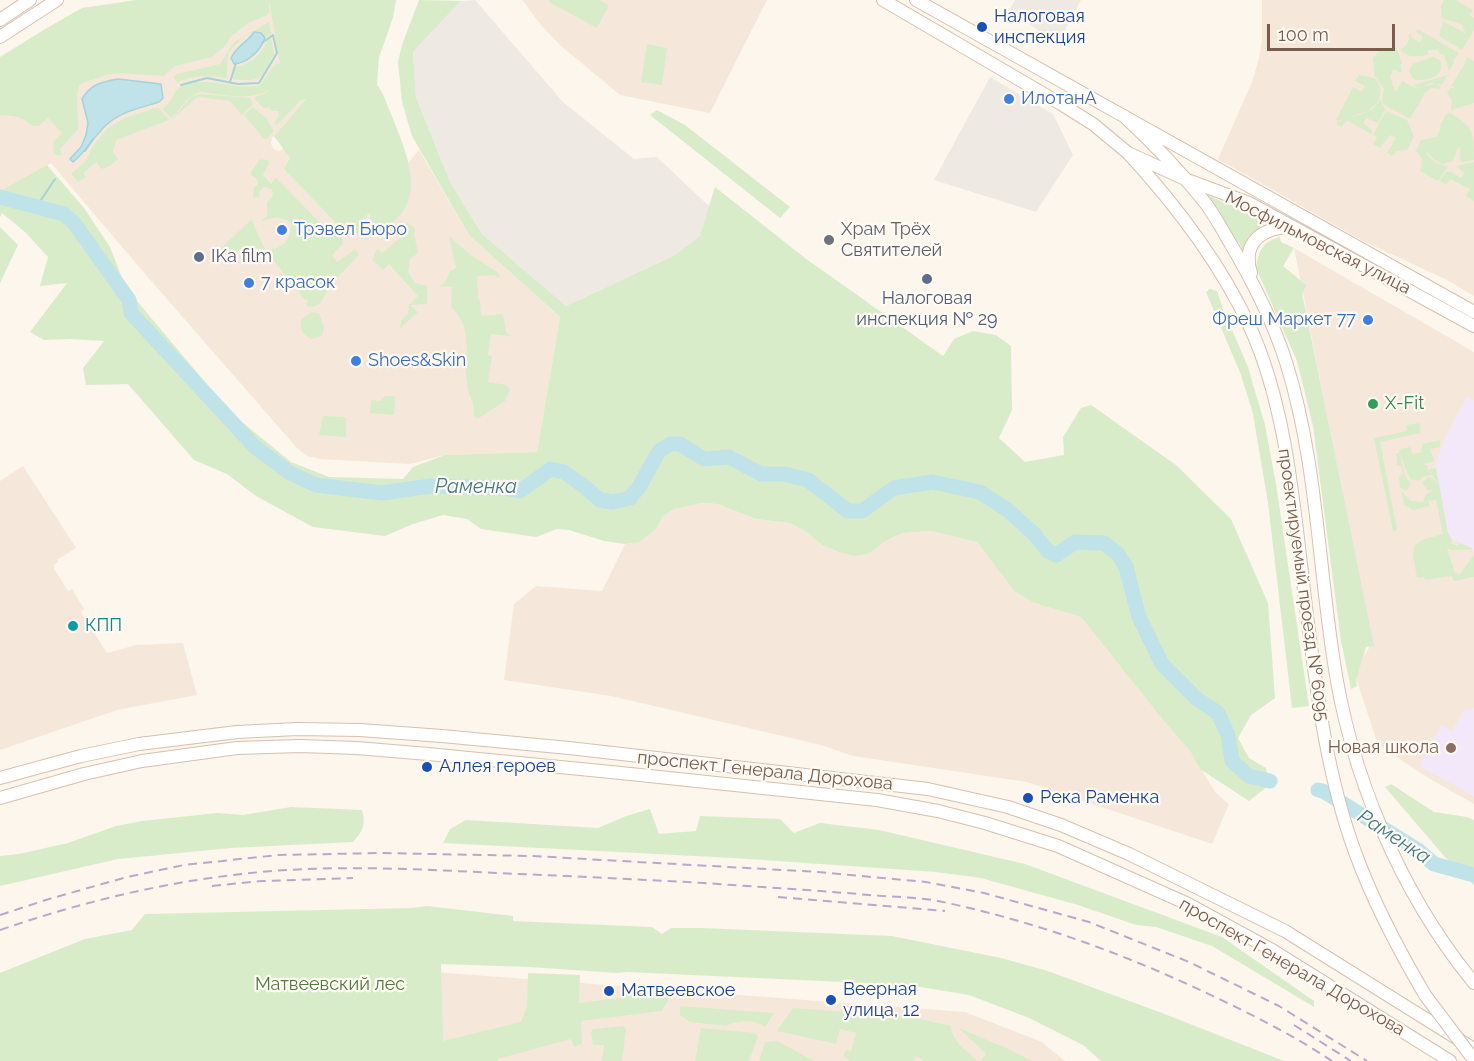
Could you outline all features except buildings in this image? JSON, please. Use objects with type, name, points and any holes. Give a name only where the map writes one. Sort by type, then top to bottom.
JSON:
[{"type":"main road","points":[[0,20],[30,0]]},
{"type":"main road","points":[[0,37],[58,0]]},
{"type":"main road","name":"Мосфильмовская улица","points":[[883,0],[1061,104],[1093,124],[1128,153],[1185,180],[1249,203],[1474,326]]},
{"type":"main road","points":[[918,21],[914,15],[915,9],[922,3]]},
{"type":"main road","name":"Мосфильмовская улица","points":[[922,3],[1474,312]]},
{"type":"main road","name":"проектируемый проезд № 6095","points":[[1124,116],[1152,142],[1205,202],[1254,284],[1286,360],[1305,437],[1333,659],[1353,748],[1386,841],[1433,926],[1474,984]]},
{"type":"main road","name":"проектируемый проезд № 6095","points":[[1128,153],[1177,210],[1218,272],[1249,325],[1264,365],[1284,444],[1319,701],[1342,812],[1354,851],[1391,937],[1425,995],[1474,1060]]},
{"type":"main road","points":[[1254,284],[1248,256],[1252,245],[1259,235],[1266,231],[1293,227]]},
{"type":"main road","name":"проспект Генерала Дорохова","points":[[0,778],[81,756],[139,744],[225,733],[297,729],[360,730],[442,736],[928,789],[1008,807],[1060,825],[1129,854],[1285,931],[1474,1049]]},
{"type":"main road","name":"проспект Генерала Дорохова","points":[[0,798],[84,774],[142,761],[237,748],[300,746],[452,756],[868,799],[918,807],[985,823],[1058,846],[1188,904],[1272,950],[1450,1061]]},
{"type":"shaded area","points":[[271,0],[307,98],[272,138],[271,144],[274,149],[279,151],[299,140],[363,217],[419,150],[469,235],[560,317],[537,452],[445,455],[410,464],[320,459],[307,456],[296,447],[51,163],[0,191],[0,105]]},
{"type":"shaded area","points":[[475,0],[563,102],[634,159],[657,157],[710,207],[700,236],[673,256],[566,306],[482,234],[450,182],[416,97],[413,52],[461,1]]},
{"type":"shaded area","points":[[522,0],[767,0],[710,113],[620,95],[561,46]]},
{"type":"shaded area","points":[[1015,0],[1081,0],[1057,45],[1010,9]]},
{"type":"shaded area","points":[[1262,0],[1474,0],[1474,296],[1447,280],[1363,241],[1218,159],[1252,82],[1259,58],[1262,40]]},
{"type":"shaded area","points":[[990,77],[1053,114],[1073,155],[1036,212],[934,180]]},
{"type":"shaded area","points":[[1294,248],[1474,352],[1474,804],[1378,745],[1354,672],[1372,643]]},
{"type":"shaded area","points":[[1467,396],[1474,400],[1474,550],[1452,539],[1448,534],[1435,464],[1446,436]]},
{"type":"shaded area","points":[[23,466],[76,548],[57,560],[54,569],[68,591],[72,589],[84,609],[81,612],[107,653],[136,645],[183,643],[197,695],[117,710],[0,750],[0,481]]},
{"type":"shaded area","points":[[702,503],[717,504],[756,519],[790,523],[805,531],[822,545],[838,552],[870,553],[887,540],[903,533],[931,531],[977,542],[1015,592],[1034,603],[1081,617],[1190,751],[1215,792],[1229,804],[1212,844],[1027,782],[853,756],[821,745],[611,696],[504,680],[514,604],[536,586],[602,591],[625,544],[640,542],[657,528],[662,517],[674,509]]},
{"type":"shaded area","name":"Новая школа","points":[[1465,708],[1469,710],[1474,708],[1474,796],[1419,766],[1441,725],[1452,731]]},
{"type":"shaded area","points":[[407,970],[965,1012],[1042,1042],[1065,1061],[420,1061]]},
{"type":"green space","points":[[136,0],[396,0],[393,18],[379,57],[377,85],[385,99],[409,164],[411,190],[408,202],[398,218],[364,240],[371,213],[364,217],[367,219],[359,236],[347,222],[339,226],[284,169],[290,158],[274,136],[306,99],[302,99],[277,125],[274,122],[279,116],[278,111],[272,111],[269,107],[264,108],[255,100],[255,97],[266,93],[269,89],[262,93],[245,96],[200,92],[187,100],[171,118],[162,108],[177,89],[190,83],[209,82],[250,87],[260,85],[274,65],[280,63],[269,1],[269,12],[266,16],[248,23],[230,37],[226,45],[212,57],[175,66],[164,76],[117,73],[83,83],[79,86],[77,95],[78,129],[60,149],[62,154],[59,156],[54,153],[53,142],[62,133],[48,118],[39,126],[32,126],[21,118],[0,115],[0,57],[82,8]]},
{"type":"green space","points":[[419,0],[461,1],[413,52],[416,97],[450,182],[482,234],[566,306],[673,256],[700,236],[715,187],[805,258],[943,356],[954,339],[973,331],[996,335],[1011,346],[1012,410],[999,438],[1025,462],[1064,455],[1063,437],[1081,408],[1091,405],[1176,465],[1231,519],[1268,603],[1275,698],[1251,715],[1238,738],[1249,758],[1266,768],[1269,785],[1249,801],[1200,769],[1190,751],[1081,617],[1034,603],[1015,592],[977,542],[931,531],[903,533],[887,540],[870,553],[855,556],[822,545],[805,531],[790,523],[756,519],[717,504],[702,503],[674,509],[662,517],[657,528],[640,542],[625,544],[604,541],[569,530],[557,529],[536,537],[481,529],[467,519],[443,515],[385,536],[313,527],[256,496],[227,474],[194,460],[128,384],[86,385],[83,368],[104,341],[44,340],[30,332],[67,283],[40,286],[48,257],[25,232],[2,213],[0,217],[0,191],[47,165],[84,208],[110,247],[126,288],[231,413],[291,462],[329,477],[403,479],[413,467],[445,455],[537,452],[560,317],[469,235],[412,136],[402,102],[398,62]]},
{"type":"green space","points":[[550,0],[599,0],[609,5],[597,28],[549,2]]},
{"type":"green space","points":[[1444,0],[1455,0],[1473,10],[1470,15],[1474,18],[1474,30],[1462,50],[1439,36],[1443,21],[1466,34],[1462,25],[1442,18],[1441,6]]},
{"type":"green space","points":[[269,22],[271,34],[265,38],[260,34],[250,34],[228,54],[227,78],[196,77],[177,83],[174,77],[177,74],[220,64],[234,42]]},
{"type":"green space","points":[[1419,30],[1459,53],[1453,60],[1454,63],[1449,71],[1444,55],[1438,50],[1428,50],[1428,55],[1413,56],[1400,49],[1405,47],[1409,40],[1408,35],[1412,34],[1411,37],[1420,42],[1423,37],[1415,31]]},
{"type":"green space","points":[[271,37],[274,54],[263,74],[251,80],[233,79],[235,67],[254,59]]},
{"type":"green space","points":[[647,44],[667,48],[662,85],[641,82]]},
{"type":"green space","points":[[1397,48],[1402,73],[1393,69],[1390,78],[1396,91],[1402,81],[1420,90],[1413,85],[1448,75],[1442,85],[1436,84],[1441,87],[1439,89],[1432,88],[1425,93],[1410,119],[1383,104],[1384,89],[1374,75],[1373,58],[1381,50]]},
{"type":"green space","points":[[1433,57],[1440,60],[1441,70],[1438,74],[1424,80],[1413,79],[1409,71],[1412,64]]},
{"type":"green space","points":[[1467,57],[1474,61],[1474,103],[1451,110],[1452,100],[1447,93],[1450,88],[1456,88],[1451,86],[1463,68]]},
{"type":"green space","points":[[1359,75],[1371,77],[1377,81],[1381,90],[1379,99],[1365,112],[1337,121],[1353,87],[1361,91],[1365,86],[1355,81]]},
{"type":"green space","points":[[199,94],[251,98],[252,105],[242,115],[230,101],[198,97],[172,119],[191,97]]},
{"type":"green space","points":[[1380,99],[1385,109],[1378,123],[1366,118],[1363,123],[1372,130],[1371,134],[1348,121],[1342,127],[1337,125],[1337,122],[1373,109]]},
{"type":"green space","points":[[158,107],[169,120],[116,140],[113,152],[118,159],[110,166],[102,169],[96,162],[83,173],[86,177],[78,182],[71,174],[85,162],[93,146],[108,128],[125,118]]},
{"type":"green space","points":[[253,107],[268,120],[274,131],[267,139],[264,139],[244,115]]},
{"type":"green space","points":[[657,110],[685,125],[790,207],[780,218],[650,115]]},
{"type":"green space","points":[[1386,111],[1407,120],[1414,137],[1407,150],[1397,151],[1392,156],[1387,153],[1396,138],[1390,135],[1380,148],[1373,144],[1377,137],[1373,135]]},
{"type":"green space","points":[[1450,113],[1464,122],[1471,131],[1474,142],[1474,160],[1463,162],[1460,160],[1460,148],[1458,147],[1453,161],[1443,164],[1433,159],[1426,151],[1434,162],[1448,166],[1438,181],[1420,171],[1422,160],[1416,151],[1421,140],[1439,136],[1437,135],[1441,128],[1440,125],[1446,114]]},
{"type":"green space","points":[[260,159],[270,161],[263,175],[271,184],[276,178],[328,231],[335,228],[341,233],[343,244],[332,255],[337,262],[355,249],[359,255],[330,285],[320,304],[313,307],[306,306],[308,299],[305,300],[270,256],[264,255],[265,249],[276,248],[284,243],[291,230],[291,224],[280,218],[260,222],[267,216],[267,202],[273,195],[271,189],[264,187],[259,192],[260,197],[253,198],[254,186],[258,186],[257,179],[250,174]]},
{"type":"green space","points":[[1474,162],[1474,201],[1466,196],[1470,189],[1450,179],[1446,185],[1440,181],[1446,172],[1450,171],[1461,178],[1464,173],[1456,166]]},
{"type":"green space","points":[[1207,195],[1267,221],[1253,235],[1244,251]]},
{"type":"green space","points":[[252,219],[265,249],[242,247],[236,252],[232,249],[224,257],[218,251]]},
{"type":"green space","points":[[407,223],[415,228],[418,253],[410,259],[408,272],[415,283],[427,286],[427,304],[410,305],[418,312],[400,328],[401,320],[408,313],[409,305],[418,296],[389,264],[383,270],[372,260],[377,249],[382,253],[406,233],[402,229]]},
{"type":"green space","points":[[0,227],[18,245],[0,283]]},
{"type":"green space","points":[[449,236],[500,276],[497,278],[496,275],[477,276],[481,316],[503,314],[506,332],[511,336],[491,334],[488,355],[492,356],[488,382],[506,385],[510,389],[505,401],[479,418],[474,417],[474,407],[467,384],[466,334],[458,315],[451,307],[452,287],[440,286],[446,281],[450,271],[456,268]]},
{"type":"green space","points":[[1280,237],[1281,242],[1294,248],[1283,266],[1306,285],[1302,294],[1374,646],[1366,647],[1356,680],[1357,686],[1351,689],[1341,641],[1313,426],[1297,361],[1256,268],[1258,256],[1265,244]]},
{"type":"green space","points":[[1210,289],[1217,291],[1248,367],[1265,425],[1309,706],[1292,708],[1268,503],[1253,414],[1241,375],[1206,292]]},
{"type":"green space","points":[[311,312],[319,313],[324,327],[322,336],[311,339],[302,331],[301,320]]},
{"type":"green space","points":[[385,396],[395,396],[394,415],[370,413],[371,400],[380,401]]},
{"type":"green space","points":[[323,416],[346,417],[346,437],[319,435]]},
{"type":"green space","points":[[1420,423],[1420,433],[1380,442],[1397,530],[1393,531],[1374,438],[1407,431],[1406,425]]},
{"type":"green space","points":[[1440,440],[1440,447],[1430,449],[1434,461],[1423,464],[1428,470],[1436,468],[1451,543],[1458,546],[1460,543],[1473,549],[1452,550],[1447,548],[1455,573],[1460,574],[1474,555],[1474,577],[1454,581],[1452,576],[1425,580],[1424,577],[1417,578],[1413,555],[1414,546],[1422,540],[1443,534],[1436,500],[1429,501],[1429,506],[1414,510],[1404,505],[1401,491],[1411,501],[1423,502],[1425,496],[1434,489],[1428,491],[1422,483],[1428,477],[1435,480],[1436,484],[1437,482],[1432,475],[1425,476],[1418,481],[1410,479],[1400,454],[1405,476],[1411,484],[1406,491],[1400,487],[1399,476],[1403,474],[1401,465],[1397,466],[1396,453],[1399,453],[1400,449],[1410,447],[1412,454],[1421,452],[1423,444]]},
{"type":"green space","points":[[1391,784],[1434,812],[1474,820],[1474,885],[1444,856],[1385,787]]},
{"type":"green space","points":[[291,807],[362,810],[363,828],[353,842],[231,848],[118,859],[0,886],[0,856],[68,843],[116,826],[142,821],[217,813],[243,815]]},
{"type":"green space","points":[[650,809],[659,834],[696,831],[700,816],[780,819],[794,833],[820,823],[879,830],[1025,864],[1222,937],[1314,1001],[1314,1007],[1212,946],[1156,927],[1136,925],[1078,905],[981,878],[936,872],[734,858],[443,843],[450,829],[466,820],[598,828]]},
{"type":"green space","name":"Матвеевский лес","points":[[427,906],[513,916],[513,921],[652,927],[662,934],[671,928],[702,928],[892,936],[1001,958],[1048,971],[1284,1061],[1101,1061],[1083,1045],[1029,1018],[969,995],[908,985],[441,964],[443,1041],[521,1022],[527,1006],[528,973],[580,975],[579,1003],[619,998],[627,989],[672,993],[662,1011],[581,1021],[582,1044],[574,1047],[571,1039],[498,1059],[498,1061],[0,1061],[0,973],[85,939],[132,930],[145,914]]},
{"type":"green space","points":[[680,1006],[774,1013],[765,1027],[746,1021],[726,1026],[690,1022],[680,1015]]},
{"type":"green space","points":[[793,1008],[907,1016],[951,1026],[957,1041],[978,1061],[924,1061],[917,1056],[913,1061],[850,1061],[843,1056],[846,1050],[851,1051],[856,1033],[840,1029],[836,1044],[777,1031]]},
{"type":"green space","points":[[624,1026],[626,1030],[622,1061],[602,1061],[604,1045],[593,1045],[591,1032],[593,1029]]},
{"type":"green space","points":[[701,1028],[755,1033],[758,1037],[749,1061],[695,1061]]},
{"type":"green space","points":[[959,1028],[1032,1061],[980,1061],[986,1054]]},
{"type":"green space","points":[[777,1041],[814,1061],[759,1061],[765,1042]]},
{"type":"water","points":[[254,32],[261,33],[265,38],[260,47],[249,59],[234,64],[231,58],[233,54]]},
{"type":"water","points":[[118,79],[161,84],[163,98],[159,102],[128,112],[111,121],[73,162],[70,159],[81,147],[88,123],[82,99],[97,84]]},
{"type":"waterway","points":[[181,85],[207,78],[238,84],[259,83],[277,53],[273,35],[262,43]]},
{"type":"waterway","points":[[230,82],[236,63]]},
{"type":"waterway","points":[[85,151],[93,139]]},
{"type":"waterway","points":[[37,206],[55,179]]},
{"type":"waterway","name":"Раменка","points":[[0,197],[64,214],[74,223],[129,300],[131,313],[255,447],[290,473],[316,485],[382,493],[431,486],[504,488],[520,491],[551,469],[564,472],[600,500],[612,502],[630,498],[639,487],[659,451],[670,444],[680,444],[704,459],[729,457],[761,474],[784,474],[808,480],[848,511],[862,511],[894,488],[932,482],[980,492],[1009,511],[1034,534],[1048,551],[1056,555],[1075,542],[1104,543],[1118,554],[1126,567],[1139,617],[1162,664],[1197,699],[1218,713],[1228,735],[1232,761],[1249,776],[1270,781]]},
{"type":"waterway","name":"Раменка","points":[[1318,790],[1418,850],[1434,864],[1474,875]]},
{"type":"railway","points":[[0,915],[127,877],[184,865],[278,855],[381,853],[532,856],[818,872],[926,882],[984,893],[1089,922],[1189,962],[1279,1006],[1367,1061]]},
{"type":"railway","points":[[0,930],[59,911],[150,889],[211,878],[305,869],[402,869],[704,883],[921,899],[974,909],[1010,919],[1115,954],[1247,1012],[1332,1061]]},
{"type":"railway","points":[[212,886],[262,881],[353,878]]},
{"type":"railway","points":[[778,897],[945,911]]},
{"type":"railway","points":[[1294,1025],[1351,1061]]},
{"type":"place","name":"Налоговая инспекция","points":[[982,27]]},
{"type":"place","name":"ИлотанА","points":[[1009,99]]},
{"type":"place","name":"Трэвел Бюро","points":[[282,230]]},
{"type":"place","name":"Храм Трёх Святителей","points":[[829,240]]},
{"type":"place","name":"IKa film","points":[[199,257]]},
{"type":"place","name":"Налоговая инспекция № 29","points":[[927,279]]},
{"type":"place","name":"7 красок","points":[[249,283]]},
{"type":"place","name":"Фреш Маркет 77","points":[[1368,320]]},
{"type":"place","name":"Shoes&Skin","points":[[356,361]]},
{"type":"place","name":"X-Fit","points":[[1373,404]]},
{"type":"place","name":"КПП","points":[[73,626]]},
{"type":"place","name":"Новая школа","points":[[1451,748]]},
{"type":"place","name":"Аллея героев","points":[[427,767]]},
{"type":"place","name":"Река Раменка","points":[[1028,798]]},
{"type":"place","name":"Матвеевское","points":[[609,991]]},
{"type":"place","name":"Веерная улица, 12","points":[[831,1000]]}]
